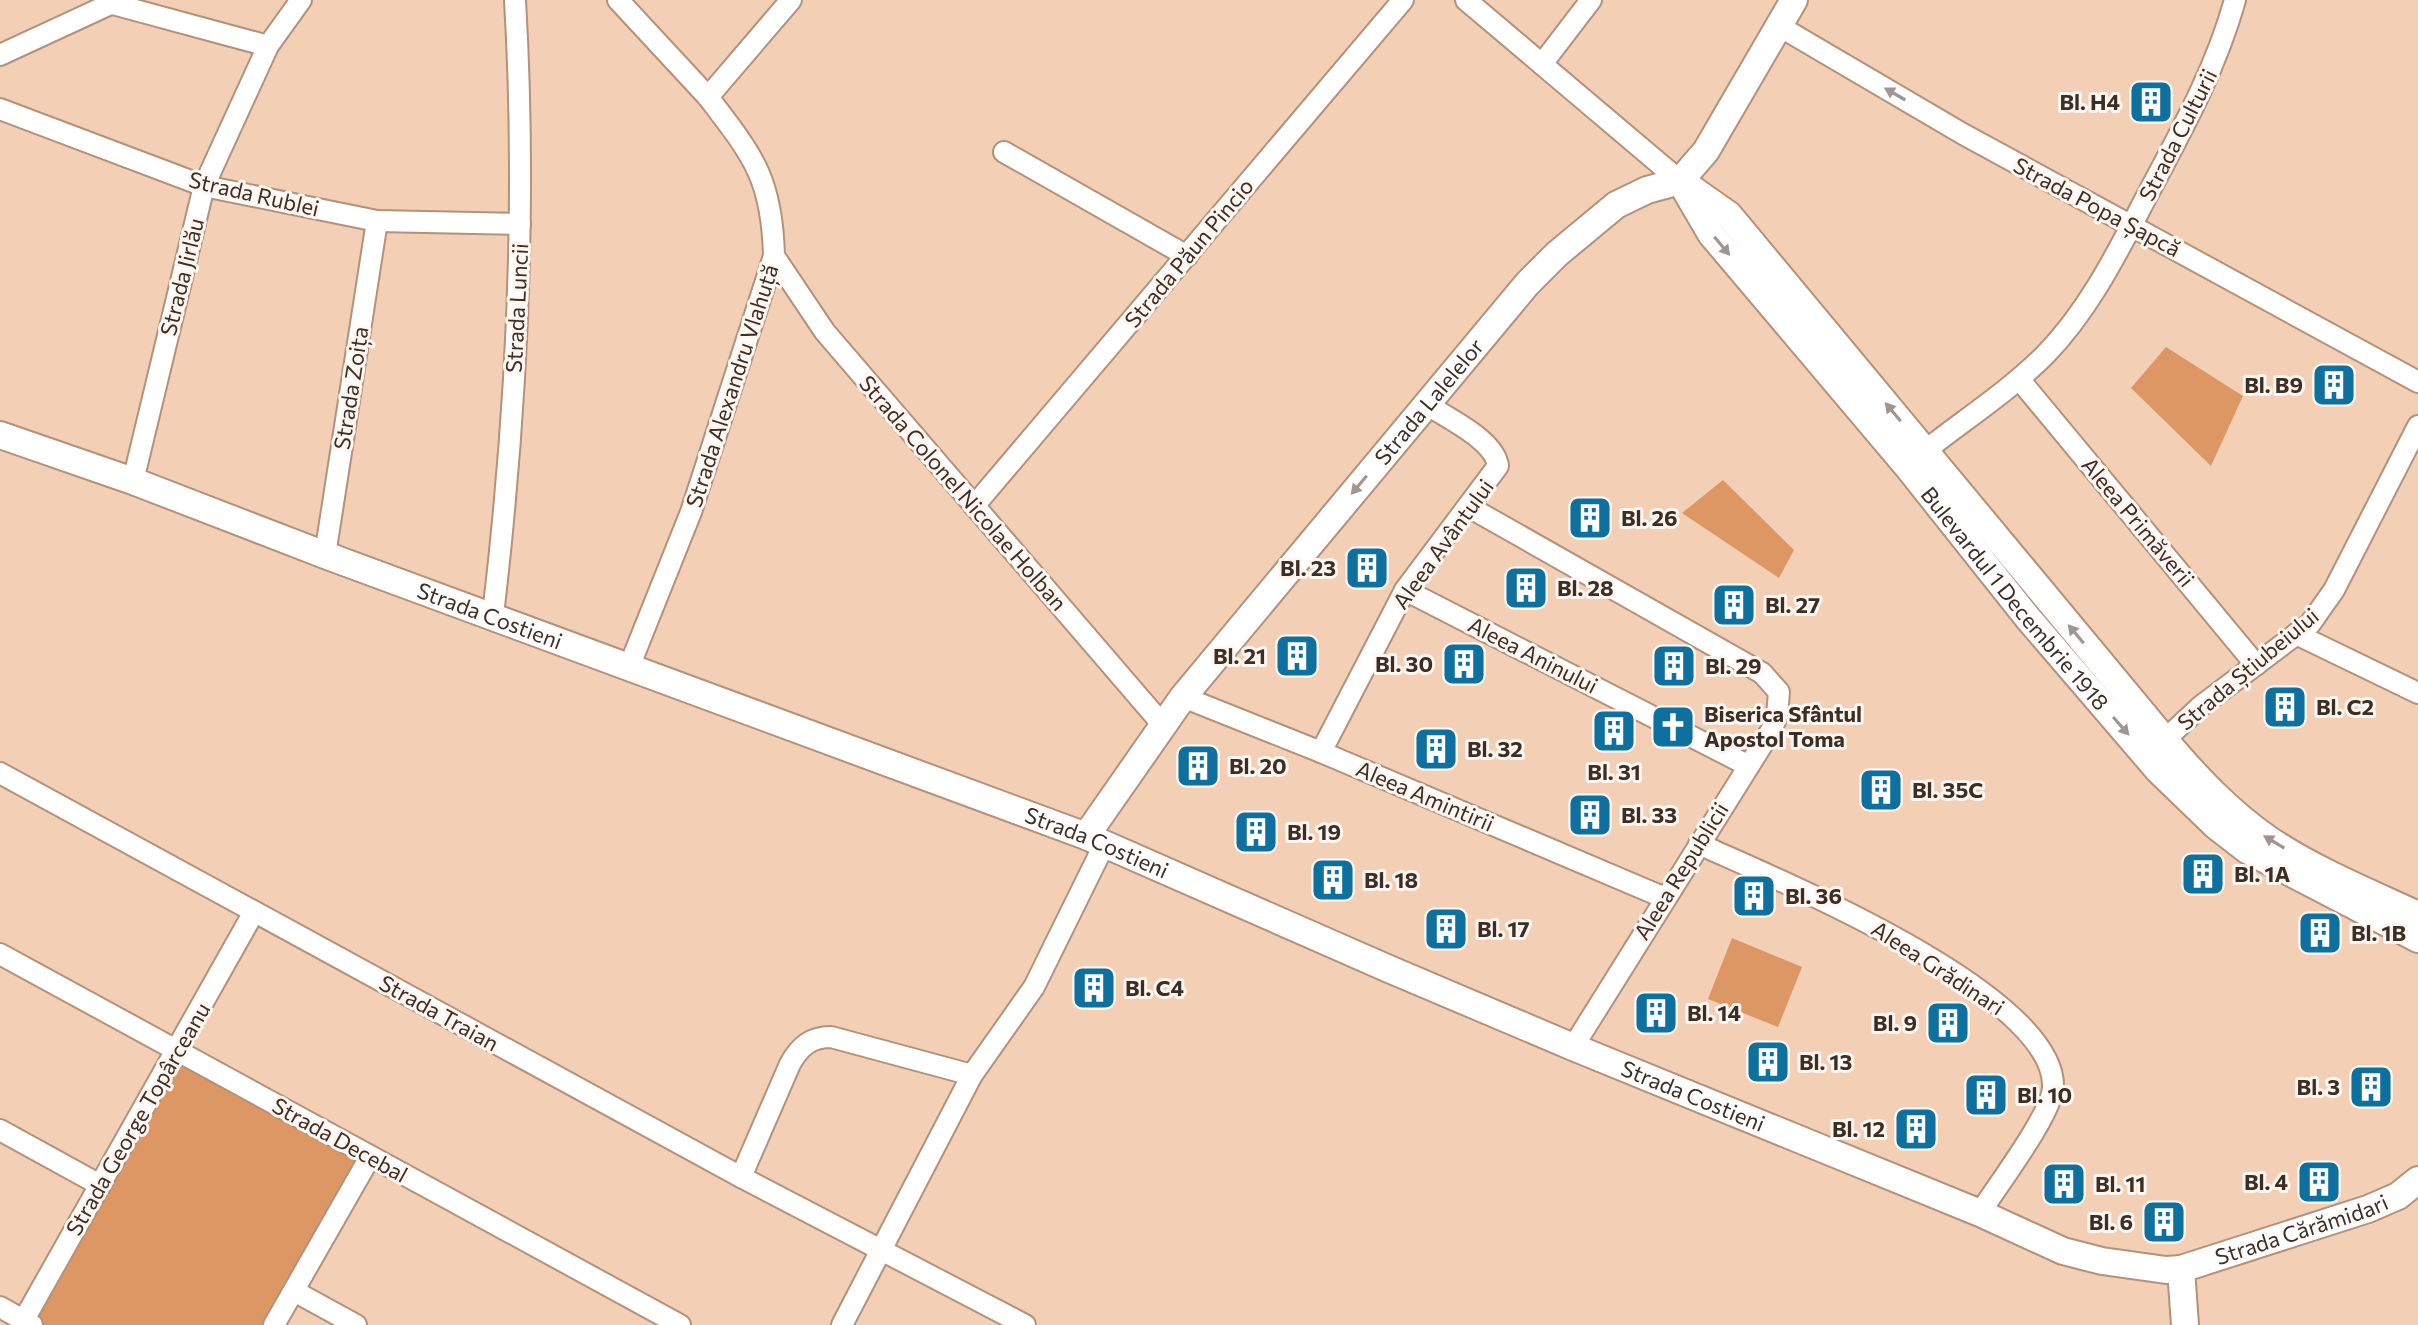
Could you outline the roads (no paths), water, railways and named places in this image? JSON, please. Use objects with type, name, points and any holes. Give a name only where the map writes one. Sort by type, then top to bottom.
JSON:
[{"type":"street","name":"Strada Jirlău","points":[[133,481],[204,186],[268,46],[301,0]]},
{"type":"street","name":"Strada Luncii","points":[[493,615],[508,485],[520,224],[521,103],[515,0]]},
{"type":"street","name":"Strada Alexandru Vlahuță","points":[[618,0],[708,97],[749,150],[765,185],[771,211],[774,256],[691,512],[629,667]]},
{"type":"street","points":[[708,97],[791,0]]},
{"type":"street","name":"Strada Păun Pincio","points":[[974,506],[1403,0]]},
{"type":"street","name":"Bulevardul 1 Decembrie 1918","points":[[1466,0],[1680,181],[1729,215],[1916,458],[2156,748],[2206,817],[2247,850],[2418,939]]},
{"type":"street","points":[[1542,64],[1591,0]]},
{"type":"street","points":[[1680,181],[1706,151],[1794,0]]},
{"type":"street","name":"Strada Culturii","points":[[1916,458],[2019,379],[2047,353],[2070,325],[2104,275],[2212,68],[2235,0]]},
{"type":"street","points":[[0,55],[116,2],[268,46]]},
{"type":"street","name":"Strada Popa Șapcă","points":[[1779,26],[1963,134],[2418,382]]},
{"type":"street","name":"Strada Rublei","points":[[0,109],[204,186],[377,221],[520,224]]},
{"type":"street","points":[[1004,152],[1187,256]]},
{"type":"street","name":"Strada Lalelelor","points":[[1096,840],[1162,724],[1527,284],[1557,254],[1616,205],[1647,190],[1680,181]]},
{"type":"street","name":"Strada Zoița","points":[[325,555],[377,221]]},
{"type":"street","name":"Strada Colonel Nicolae Holban","points":[[774,256],[825,332],[1162,724]]},
{"type":"street","name":"Aleea Primăverii","points":[[2019,379],[2256,665]]},
{"type":"street","name":"Aleea Avântului","points":[[1321,752],[1405,590],[1498,466],[1497,457],[1480,439],[1426,404]]},
{"type":"street","name":"Strada Știubeiului","points":[[2156,748],[2201,706],[2318,615],[2334,590],[2418,426]]},
{"type":"street","name":"Strada Costieni","points":[[0,435],[133,481],[1096,840],[1389,969],[1980,1213],[2063,1251],[2136,1267],[2181,1269]]},
{"type":"street","name":"Aleea Republicii","points":[[1469,507],[1762,673],[1779,692],[1777,716],[1573,1047]]},
{"type":"street","name":"Aleea Aninului","points":[[1405,590],[1747,765]]},
{"type":"street","points":[[2296,634],[2418,693]]},
{"type":"street","name":"Aleea Amintirii","points":[[1183,697],[1665,898]]},
{"type":"street","name":"Bulevardul 1 Decembrie 1918","points":[[2156,748],[2270,840],[2332,875],[2418,915]]},
{"type":"street","name":"Strada Traian","points":[[0,773],[741,1177],[1025,1325]]},
{"type":"street","points":[[842,1325],[972,1075],[1034,987],[1096,840]]},
{"type":"street","name":"Aleea Grădinari","points":[[1699,844],[1859,917],[2002,1006],[2026,1031],[2049,1064],[2053,1092],[2040,1121],[1980,1213]]},
{"type":"street","name":"Strada George Topârceanu","points":[[25,1323],[254,912]]},
{"type":"street","name":"Strada Decebal","points":[[0,954],[680,1325]]},
{"type":"street","points":[[741,1177],[790,1064],[809,1041],[831,1037],[972,1075]]},
{"type":"street","points":[[0,1130],[100,1185]]},
{"type":"street","points":[[274,1325],[370,1157]]},
{"type":"street","name":"Strada Cărămidari","points":[[2181,1269],[2368,1209],[2398,1196],[2418,1180]]},
{"type":"street","points":[[2181,1269],[2185,1325]]},
{"type":"street","points":[[294,1291],[356,1325]]},
{"type":"street","points":[[0,1307],[25,1323]]},
{"type":"place","name":"Bl. H4","points":[[2151,102]]},
{"type":"place","name":"Bl. B9","points":[[2334,385]]},
{"type":"place","name":"Bl. 26","points":[[1590,518]]},
{"type":"place","name":"Bl. 23","points":[[1367,568]]},
{"type":"place","name":"Bl. 28","points":[[1526,588]]},
{"type":"place","name":"Bl. 27","points":[[1734,605]]},
{"type":"place","name":"Bl. 21","points":[[1297,656]]},
{"type":"place","name":"Bl. 30","points":[[1464,664]]},
{"type":"place","name":"Bl. 29","points":[[1674,666]]},
{"type":"place","name":"Bl. C2","points":[[2285,707]]},
{"type":"place","name":"Biserica Sfântul Apostol Toma","points":[[1673,727]]},
{"type":"place","name":"Bl. 31","points":[[1614,731]]},
{"type":"place","name":"Bl. 32","points":[[1436,749]]},
{"type":"place","name":"Bl. 20","points":[[1198,766]]},
{"type":"place","name":"Bl. 35C","points":[[1881,790]]},
{"type":"place","name":"Bl. 33","points":[[1590,815]]},
{"type":"place","name":"Bl. 19","points":[[1256,832]]},
{"type":"place","name":"Bl. 1A","points":[[2203,874]]},
{"type":"place","name":"Bl. 18","points":[[1333,880]]},
{"type":"place","name":"Bl. 36","points":[[1754,896]]},
{"type":"place","name":"Bl. 17","points":[[1446,929]]},
{"type":"place","name":"Bl. 1B","points":[[2320,933]]},
{"type":"place","name":"Bl. C4","points":[[1094,988]]},
{"type":"place","name":"Bl. 14","points":[[1656,1013]]},
{"type":"place","name":"Bl. 9","points":[[1948,1023]]},
{"type":"place","name":"Bl. 13","points":[[1768,1062]]},
{"type":"place","name":"Bl. 3","points":[[2371,1087]]},
{"type":"place","name":"Bl. 10","points":[[1986,1095]]},
{"type":"place","name":"Bl. 12","points":[[1916,1129]]},
{"type":"place","name":"Bl. 4","points":[[2319,1182]]},
{"type":"place","name":"Bl. 11","points":[[2064,1184]]},
{"type":"place","name":"Bl. 6","points":[[2164,1222]]}]
